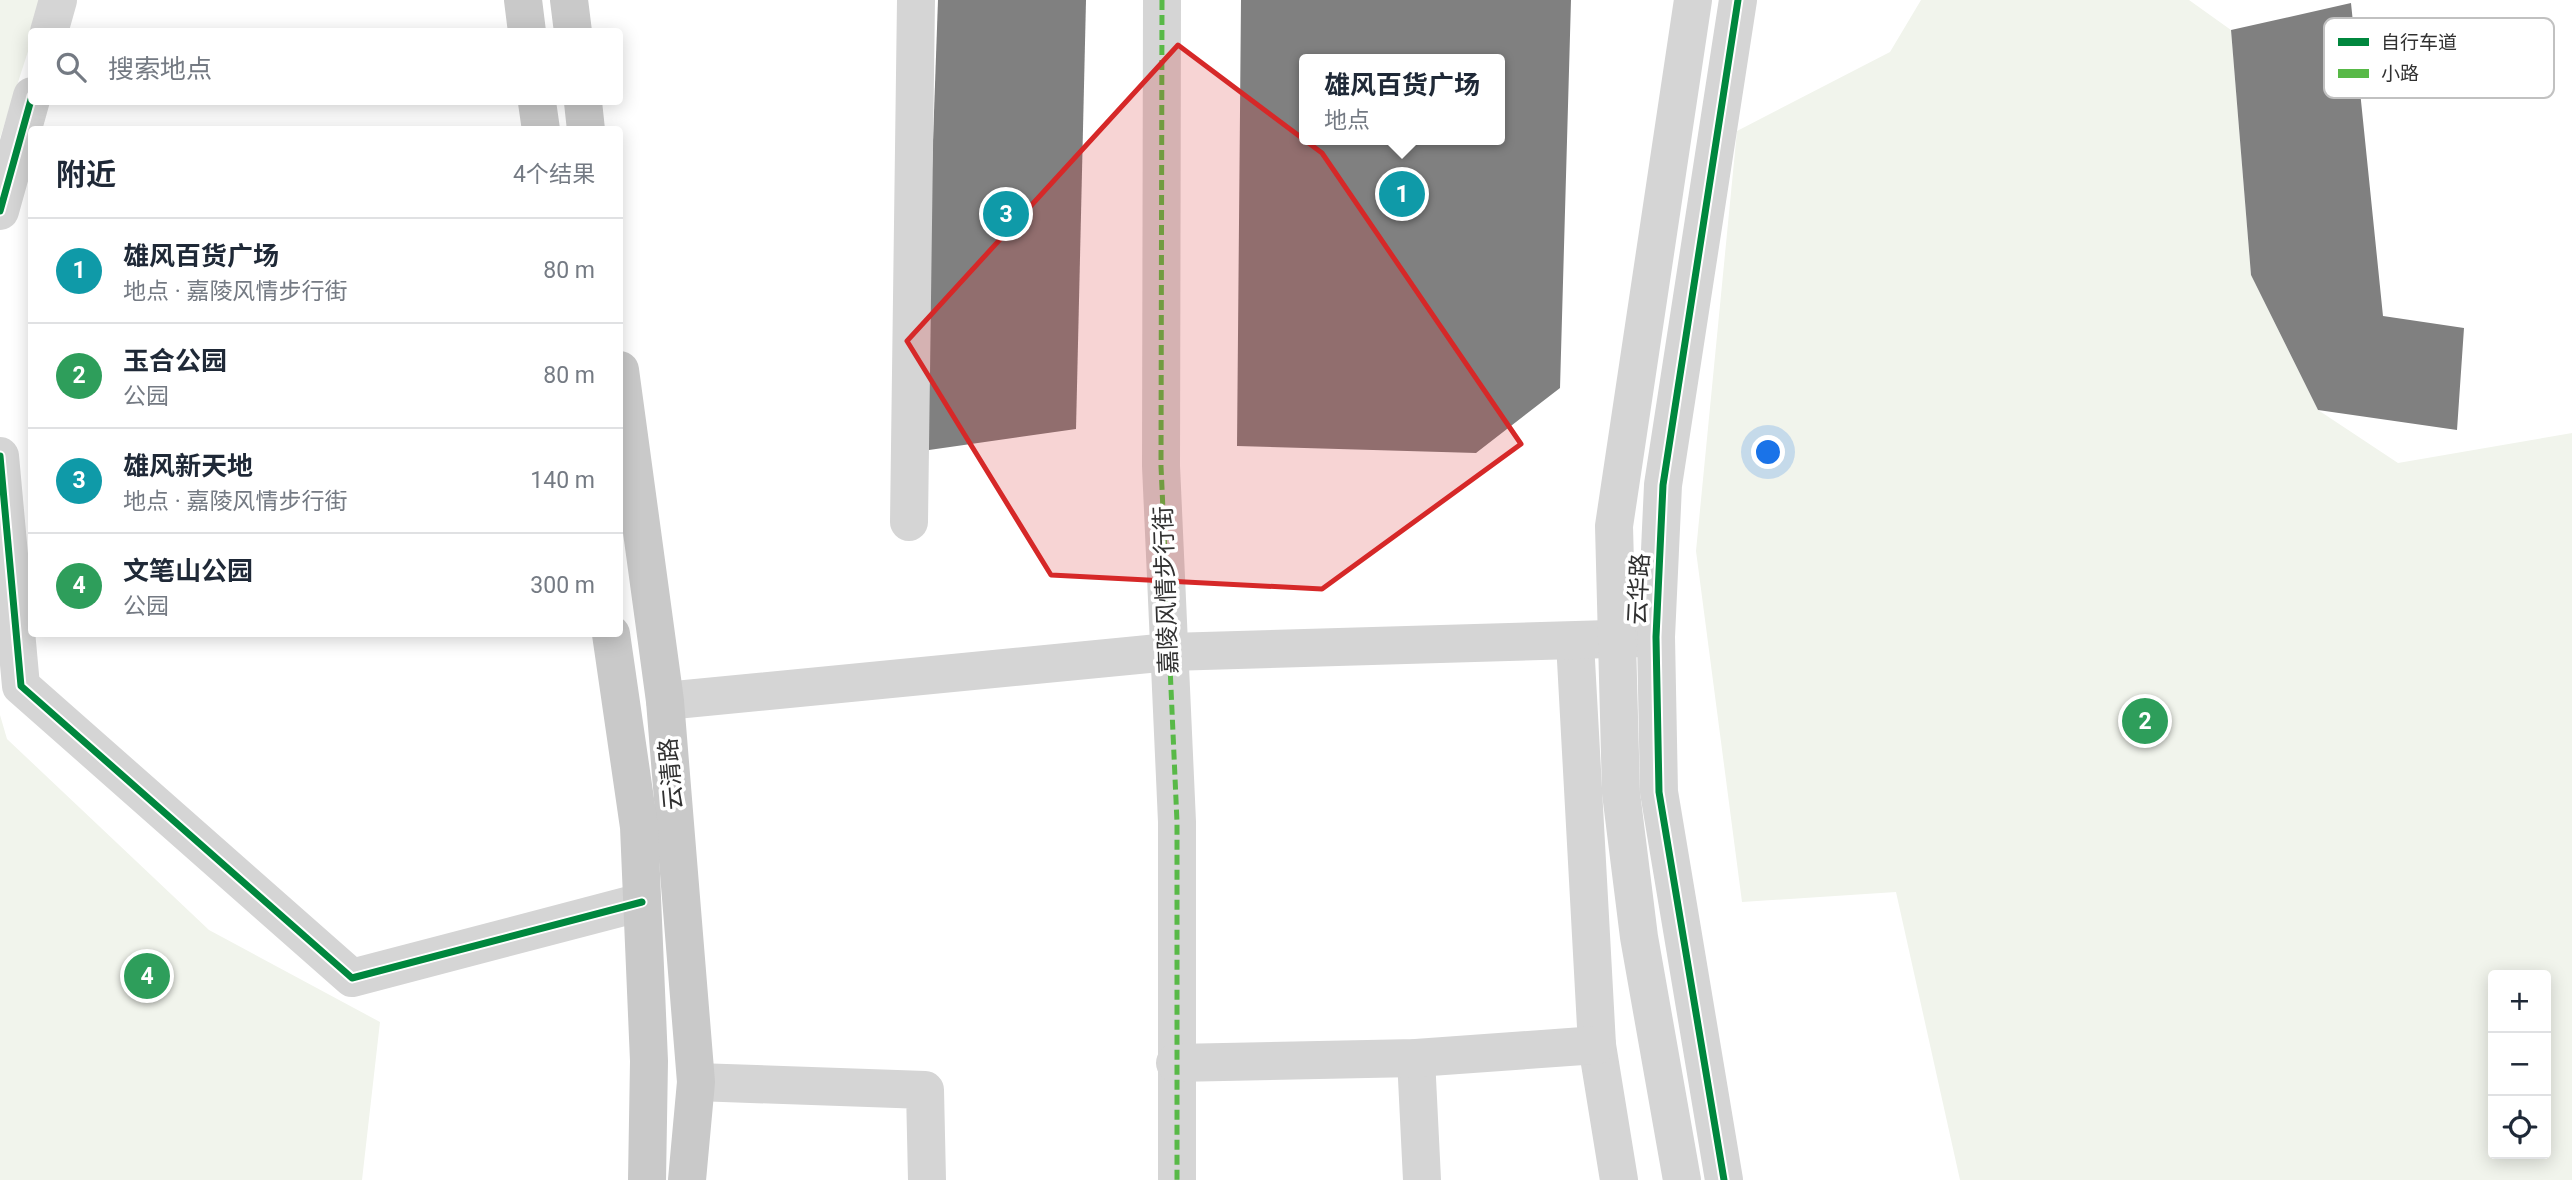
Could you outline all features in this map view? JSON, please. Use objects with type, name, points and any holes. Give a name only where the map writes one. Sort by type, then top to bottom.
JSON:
[{"type":"main road","points":[[523,0],[526,28]]},
{"type":"main road","points":[[569,0],[572,28]]},
{"type":"main road","points":[[537,105],[540,126]]},
{"type":"main road","points":[[583,105],[586,126]]},
{"type":"main road","name":"云清路","points":[[623,392],[665,701],[696,1082],[687,1180]]},
{"type":"main road","points":[[611,637],[639,827],[649,1061],[647,1180]]},
{"type":"street","points":[[50,28],[58,0]]},
{"type":"street","points":[[909,522],[916,0]]},
{"type":"street","name":"嘉陵风情步行街","points":[[1162,0],[1161,466],[1177,822],[1177,1180]]},
{"type":"street","points":[[1682,1180],[1639,937],[1621,793],[1614,526],[1693,0]]},
{"type":"street","name":"云华路","points":[[1724,1180],[1659,792],[1656,637],[1663,485],[1738,0]]},
{"type":"street","points":[[0,211],[29,105]]},
{"type":"street","points":[[0,456],[21,686],[352,978],[642,902]]},
{"type":"street","points":[[665,701],[1169,652],[1575,642],[1656,637]]},
{"type":"street","points":[[1575,642],[1597,1045],[1619,1180]]},
{"type":"street","points":[[1175,1063],[1416,1058],[1597,1045]]},
{"type":"street","points":[[1416,1058],[1422,1180]]},
{"type":"street","points":[[696,1082],[925,1090],[927,1180]]},
{"type":"highlighted area","points":[[1178,45],[1322,153],[1521,444],[1322,589],[1051,575],[907,341]]},
{"type":"shaded area","points":[[0,0],[44,0],[34,28],[28,28],[28,51],[0,138]]},
{"type":"shaded area","points":[[1921,0],[2189,0],[2231,30],[2251,275],[2318,410],[2398,463],[2572,433],[2572,1180],[1960,1180],[1896,892],[1742,902],[1696,551],[1737,131],[1890,52]]},
{"type":"shaded area","points":[[0,715],[7,739],[209,930],[380,1022],[362,1180],[0,1180]]},
{"type":"building","points":[[938,0],[1086,0],[1076,429],[922,451]]},
{"type":"building","points":[[1241,0],[1571,0],[1560,388],[1476,453],[1237,446]]},
{"type":"building","points":[[2351,3],[2353,18],[2324,18],[2324,98],[2361,98],[2383,316],[2464,328],[2457,430],[2318,410],[2251,275],[2231,30]]},
{"type":"marked path","points":[[1162,0],[1161,466],[1177,822],[1177,1180]]},
{"type":"cycle path","points":[[1724,1180],[1659,792],[1656,637],[1663,485],[1738,0]]},
{"type":"cycle path","points":[[0,211],[29,105]]},
{"type":"cycle path","points":[[0,456],[21,686],[352,978],[642,902]]},
{"type":"place","name":"雄风百货广场","points":[[1402,194]]},
{"type":"place","name":"雄风新天地","points":[[1006,214]]},
{"type":"place","name":"玉合公园","points":[[2145,721]]},
{"type":"place","name":"文笔山公园","points":[[147,976]]}]
